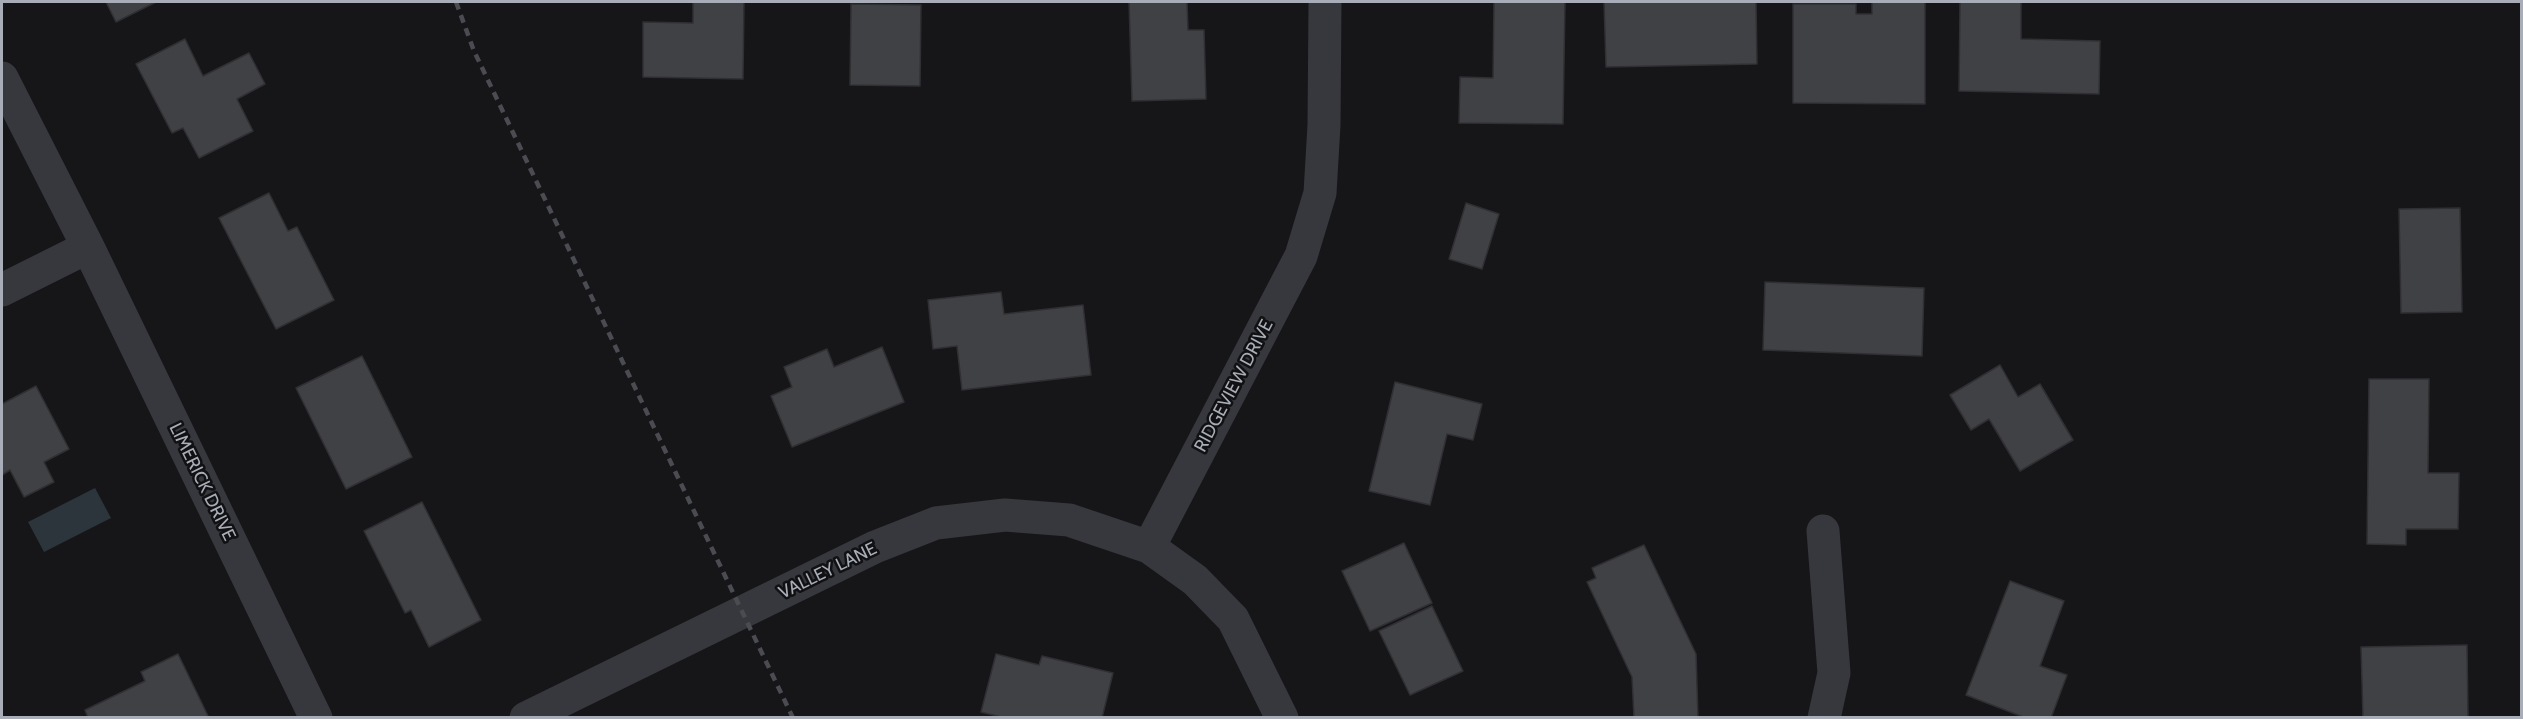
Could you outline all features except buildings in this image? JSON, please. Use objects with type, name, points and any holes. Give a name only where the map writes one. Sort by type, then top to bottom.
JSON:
[{"type":"street","name":"RIDGEVIEW DRIVE","points":[[1149,548],[1301,256],[1320,193],[1324,126],[1325,2]]},
{"type":"street","name":"LIMERICK DRIVE","points":[[2,78],[88,247],[315,717]]},
{"type":"street","points":[[2,290],[88,247]]},
{"type":"street","name":"VALLEY LANE","points":[[526,717],[875,548],[936,523],[1005,515],[1069,520],[1149,548]]},
{"type":"street","points":[[1822,531],[1834,673],[1824,717]]},
{"type":"street","points":[[1149,548],[1195,580],[1233,620],[1282,717]]},
{"type":"shaded area","points":[[95,488],[111,518],[44,552],[28,522]]},
{"type":"railway","points":[[456,2],[474,51],[793,718]]}]
